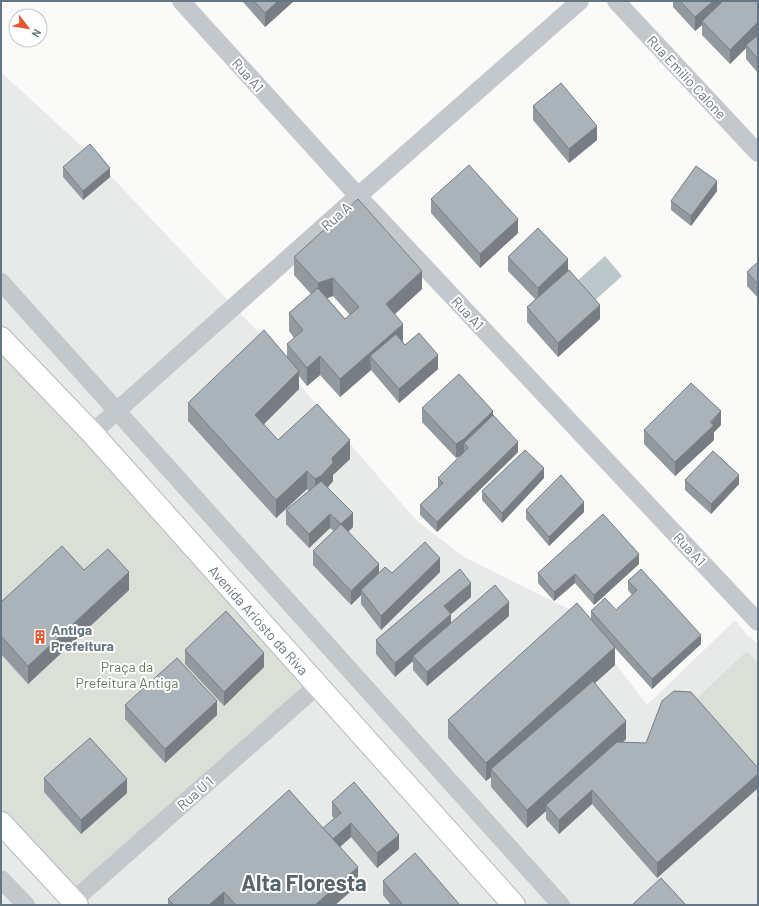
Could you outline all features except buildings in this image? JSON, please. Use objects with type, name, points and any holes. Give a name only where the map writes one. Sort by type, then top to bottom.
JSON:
[{"type":"street","name":"Rua A1","points":[[181,1],[358,196],[758,622]]},
{"type":"street","name":"Rua A","points":[[92,433],[580,1]]},
{"type":"street","name":"Rua Emilio Calone","points":[[616,1],[758,153]]},
{"type":"street","points":[[1,282],[561,905]]},
{"type":"street","name":"Avenida Ariosto da Riva","points":[[1,338],[92,433],[514,905]]},
{"type":"street","name":"Rua U 1","points":[[75,903],[318,686]]},
{"type":"street","points":[[1,823],[75,903]]},
{"type":"street","points":[[1,878],[26,905]]},
{"type":"shaded area","points":[[1,72],[90,154],[257,331],[314,402],[416,520],[464,557],[577,613],[647,705],[735,620],[749,637],[750,636],[758,645],[758,905],[1,905]]},
{"type":"shaded area","points":[[605,256],[622,276],[593,302],[575,283]]},
{"type":"green space","name":"Praça da Prefeitura Antiga","points":[[8,353],[309,684],[73,891],[1,810],[1,359]]},
{"type":"green space","points":[[747,651],[758,663],[758,770],[694,701]]},
{"type":"place","name":"Antiga Prefeitura","points":[[40,637]]},
{"type":"district","name":"Alta Floresta","points":[[304,882]]}]
